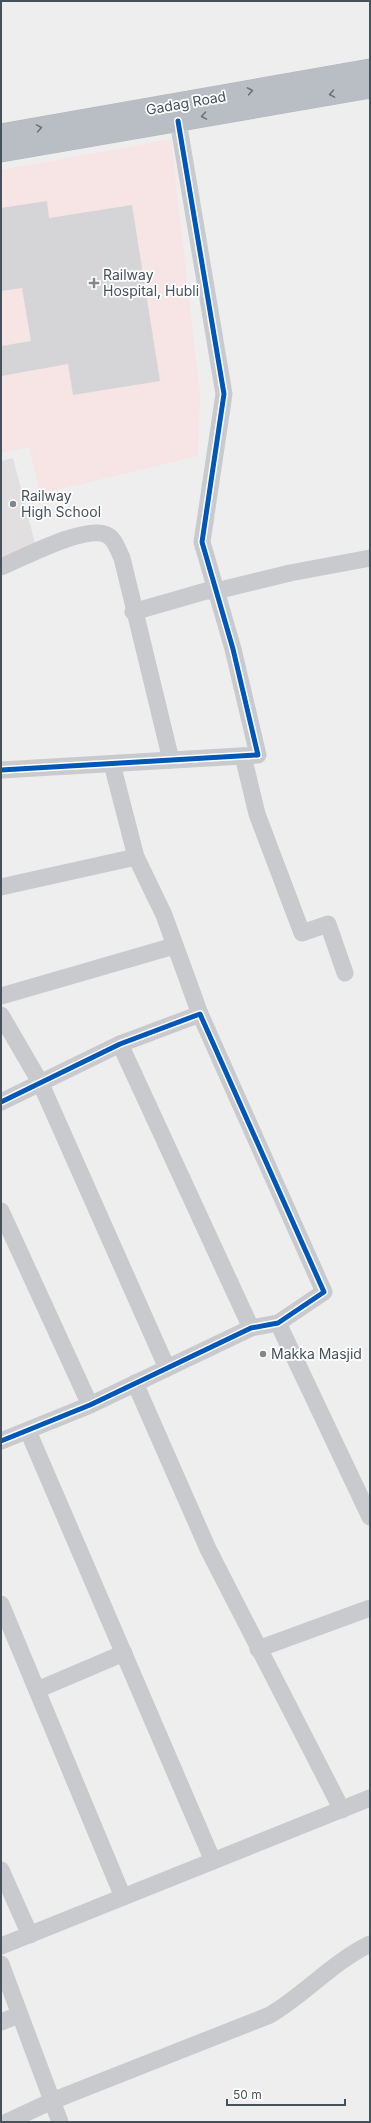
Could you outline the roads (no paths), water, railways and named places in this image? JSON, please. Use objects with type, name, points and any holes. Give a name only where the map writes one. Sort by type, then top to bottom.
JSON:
[{"type":"highway","name":"Gadag Road","points":[[1,135],[370,70]]},
{"type":"highway","name":"Gadag Road","points":[[1,151],[370,87]]},
{"type":"street","points":[[1,770],[258,755],[233,649],[202,542],[224,394],[178,121]]},
{"type":"street","points":[[1,567],[76,535],[96,532],[107,535],[116,545],[122,558],[171,760]]},
{"type":"street","points":[[134,612],[206,591],[216,591],[290,573],[370,558]]},
{"type":"street","points":[[242,756],[257,814],[302,933],[328,924],[345,973]]},
{"type":"street","points":[[1,1441],[90,1405],[251,1328],[278,1323],[324,1292],[200,1014],[164,916],[136,857],[112,764]]},
{"type":"street","points":[[1,887],[136,857]]},
{"type":"street","points":[[1,996],[174,946]]},
{"type":"street","points":[[1,1102],[120,1044],[200,1014]]},
{"type":"street","points":[[1,1015],[40,1082],[167,1368]]},
{"type":"street","points":[[120,1044],[251,1328]]},
{"type":"street","points":[[1,1210],[90,1405]]},
{"type":"street","points":[[278,1323],[370,1518]]},
{"type":"street","points":[[135,1383],[208,1550],[342,1810]]},
{"type":"street","points":[[28,1431],[213,1861]]},
{"type":"street","points":[[1,1604],[123,1897]]},
{"type":"street","points":[[258,1649],[370,1608]]},
{"type":"street","points":[[37,1690],[124,1654]]},
{"type":"street","points":[[1,1946],[370,1798]]},
{"type":"street","points":[[1,1870],[30,1935]]},
{"type":"street","points":[[7,2122],[52,2101],[270,2015],[289,2004],[339,1963],[370,1944]]},
{"type":"street","points":[[1,1964],[60,2122]]},
{"type":"street","points":[[1,2022],[19,2015]]},
{"type":"place","name":"Railway Hospital, Hubli","points":[[94,283]]},
{"type":"place","name":"Railway High School","points":[[13,504]]},
{"type":"place","name":"Makka Masjid","points":[[263,1354]]}]
